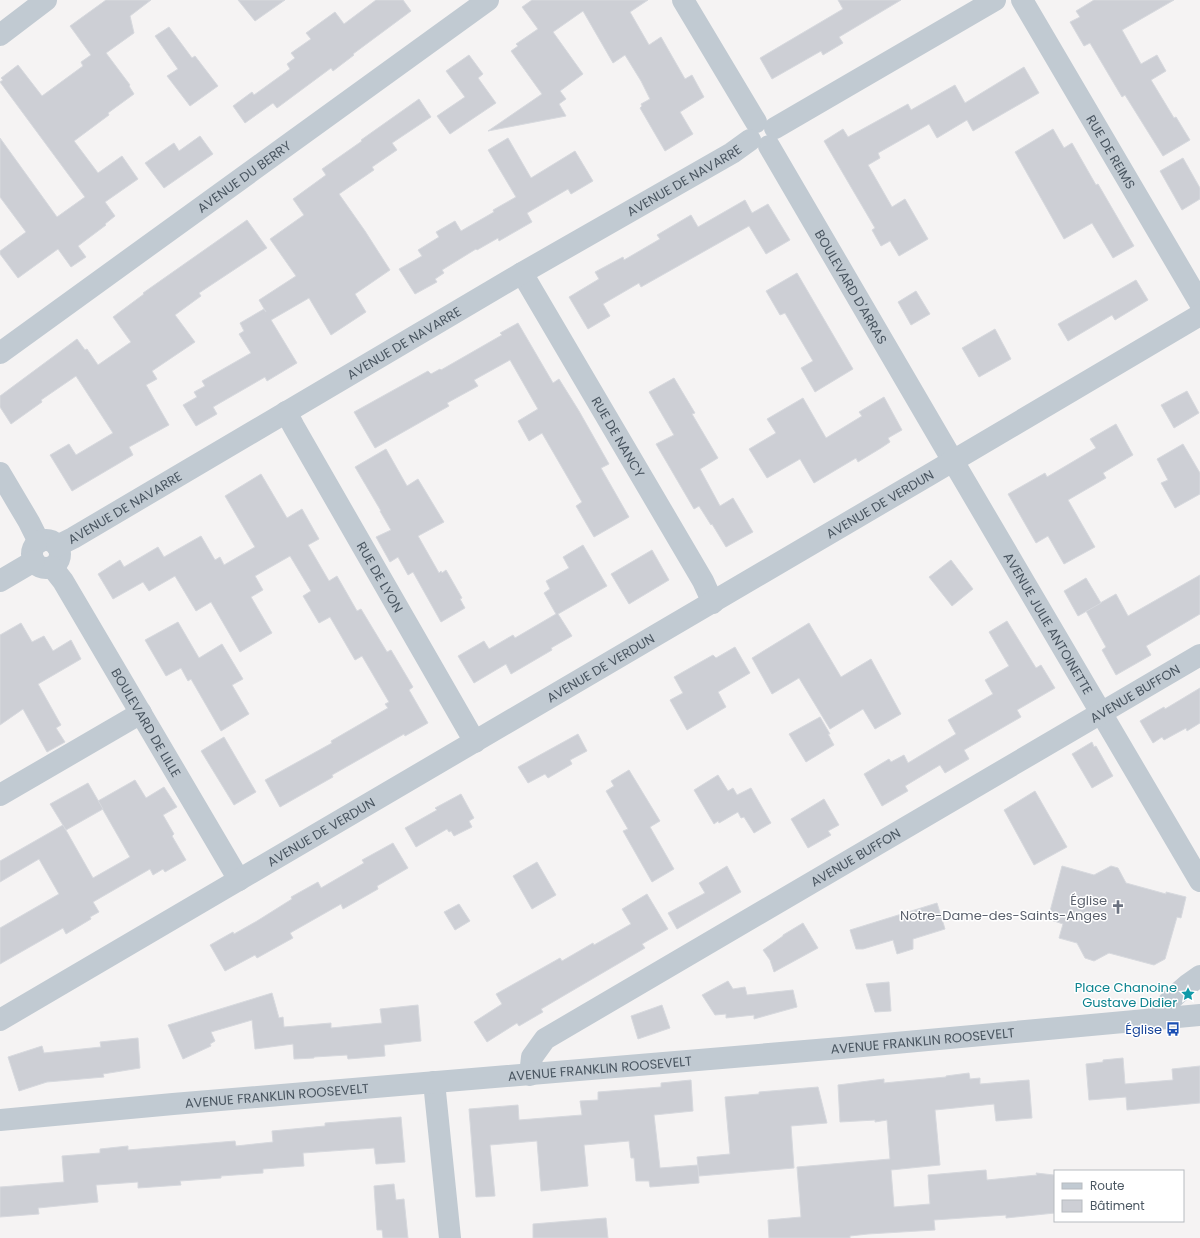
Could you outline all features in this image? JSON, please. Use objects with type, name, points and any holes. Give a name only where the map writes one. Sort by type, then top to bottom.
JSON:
[{"type":"street","points":[[0,35],[46,0]]},
{"type":"street","name":"AVENUE DU BERRY","points":[[0,353],[488,0]]},
{"type":"street","name":"BOULEVARD D'ARRAS","points":[[684,0],[934,428]]},
{"type":"street","name":"AVENUE DE NAVARRE","points":[[0,581],[522,273],[995,0]]},
{"type":"street","name":"RUE DE REIMS","points":[[1022,0],[1200,303]]},
{"type":"street","name":"RUE DE NANCY","points":[[522,273],[703,581],[712,603]]},
{"type":"street","name":"AVENUE DE VERDUN","points":[[0,1020],[1200,315]]},
{"type":"street","name":"RUE DE LYON","points":[[286,412],[475,742]]},
{"type":"street","name":"AVENUE JULIE ANTOINETTE","points":[[934,428],[1200,881]]},
{"type":"street","name":"BOULEVARD DE LILLE","points":[[0,473],[29,522],[45,554],[63,581],[141,712],[239,880]]},
{"type":"street","name":"AVENUE BUFFON","points":[[530,1075],[532,1057],[545,1038],[1200,655]]},
{"type":"street","points":[[0,795],[141,712]]},
{"type":"street","points":[[1156,1018],[1167,1003],[1185,985],[1200,976]]},
{"type":"street","name":"AVENUE FRANKLIN ROOSEVELT","points":[[0,1120],[173,1104],[530,1075],[1200,1015]]},
{"type":"street","points":[[434,1082],[450,1238]]},
{"type":"building","points":[[106,0],[151,0],[130,16],[134,33],[106,53],[130,85],[129,86],[134,94],[74,141],[98,173],[122,156],[138,179],[105,202],[115,216],[105,224],[106,225],[78,246],[86,257],[71,267],[58,249],[18,278],[0,254],[0,251],[26,232],[0,197],[0,138],[57,217],[85,197],[0,82],[3,80],[1,78],[18,65],[42,96],[83,66],[81,62],[91,55],[70,26]]},
{"type":"building","points":[[238,0],[285,0],[255,21]]},
{"type":"building","points":[[376,0],[403,0],[411,11],[353,54],[354,55],[333,71],[331,68],[277,108],[273,103],[245,123],[233,106],[252,92],[254,95],[290,69],[287,64],[295,58],[291,53],[311,39],[306,33],[335,12],[344,24]]},
{"type":"building","points":[[532,0],[648,0],[630,12],[649,45],[661,37],[685,79],[692,75],[704,97],[680,112],[693,134],[665,151],[640,108],[642,106],[641,104],[650,99],[641,81],[625,55],[613,63],[583,11],[553,32],[583,74],[560,91],[566,99],[559,104],[566,116],[488,131],[542,94],[511,51],[518,46],[516,44],[538,29],[522,7]]},
{"type":"building","points":[[838,0],[901,0],[839,37],[843,43],[823,55],[821,51],[772,79],[760,58],[843,9]]},
{"type":"building","points":[[1094,0],[1174,0],[1122,30],[1141,64],[1157,55],[1166,71],[1151,80],[1174,118],[1176,117],[1190,140],[1163,156],[1125,95],[1122,97],[1090,43],[1084,46],[1070,22],[1080,17],[1076,11]]},
{"type":"building","points":[[169,27],[192,58],[195,56],[218,86],[190,106],[167,76],[178,69],[155,36]]},
{"type":"building","points":[[469,55],[483,74],[478,78],[496,103],[450,134],[437,116],[465,97],[446,71]]},
{"type":"building","points":[[1024,67],[1039,93],[973,131],[967,120],[937,138],[929,124],[878,153],[880,158],[868,165],[892,207],[905,199],[928,239],[899,256],[890,241],[881,246],[872,230],[875,228],[824,141],[843,129],[848,137],[908,104],[911,110],[955,85],[965,103]]},
{"type":"building","points":[[419,99],[431,117],[392,143],[397,150],[372,167],[374,170],[339,194],[390,270],[355,294],[366,312],[331,335],[309,298],[271,320],[297,363],[267,381],[265,377],[213,407],[217,414],[196,426],[183,405],[197,397],[194,392],[205,386],[202,381],[251,353],[239,334],[244,331],[240,323],[264,309],[266,312],[259,300],[296,276],[270,239],[304,215],[293,199],[326,175],[322,169]]},
{"type":"building","points":[[1053,129],[1064,148],[1072,143],[1134,246],[1113,258],[1092,223],[1064,239],[1015,152]]},
{"type":"building","points":[[200,136],[213,154],[164,188],[145,163],[174,143],[179,151]]},
{"type":"building","points":[[508,138],[531,178],[575,151],[593,181],[571,194],[568,189],[527,213],[532,222],[499,241],[498,238],[477,250],[476,249],[442,270],[444,273],[435,279],[437,282],[415,294],[399,269],[422,256],[418,250],[439,237],[436,232],[455,221],[461,231],[516,197],[488,150]]},
{"type":"building","points":[[1183,158],[1200,188],[1200,199],[1182,210],[1160,171]]},
{"type":"building","points":[[745,200],[752,213],[768,204],[790,240],[766,254],[749,226],[641,287],[639,283],[603,304],[610,316],[588,329],[569,297],[599,279],[595,272],[623,257],[624,260],[660,239],[657,235],[691,215],[698,227]]},
{"type":"building","points":[[247,220],[267,248],[199,293],[201,296],[175,315],[195,342],[152,371],[157,379],[146,385],[169,425],[129,447],[133,455],[72,491],[50,455],[69,444],[76,455],[113,433],[76,376],[41,400],[42,402],[11,424],[0,407],[0,396],[77,339],[85,350],[87,349],[98,365],[131,342],[113,317],[144,294],[143,293]]},
{"type":"building","points":[[797,273],[853,369],[815,392],[801,368],[813,361],[785,313],[780,315],[766,291]]},
{"type":"building","points":[[1136,280],[1148,300],[1115,320],[1112,315],[1068,341],[1058,324]]},
{"type":"building","points":[[916,291],[930,314],[911,325],[898,302]]},
{"type":"building","points":[[518,323],[553,383],[559,379],[579,411],[609,464],[601,468],[629,517],[594,537],[576,506],[582,502],[542,433],[529,441],[518,421],[538,409],[510,360],[474,380],[478,386],[447,403],[449,406],[375,448],[354,412],[428,371],[431,374],[440,369],[441,370],[502,335],[500,333]]},
{"type":"building","points":[[995,329],[1011,359],[979,377],[962,348]]},
{"type":"building","points":[[674,378],[695,413],[692,414],[718,458],[700,469],[720,506],[733,498],[753,532],[726,547],[699,506],[694,509],[656,444],[674,435],[649,392]]},
{"type":"building","points":[[1187,391],[1199,413],[1174,428],[1161,405]]},
{"type":"building","points":[[884,397],[902,430],[888,438],[890,442],[858,462],[856,458],[814,483],[800,459],[767,478],[749,449],[776,433],[767,419],[803,398],[826,438],[862,416],[859,412]]},
{"type":"building","points":[[1116,424],[1133,455],[1103,473],[1106,478],[1068,500],[1095,547],[1064,564],[1048,536],[1036,543],[1008,494],[1045,473],[1047,477],[1096,448],[1090,439]]},
{"type":"building","points":[[1183,444],[1200,473],[1200,494],[1175,508],[1161,483],[1168,480],[1157,459]]},
{"type":"building","points":[[386,449],[407,486],[418,479],[444,522],[418,536],[439,573],[446,570],[462,598],[460,599],[465,608],[441,622],[413,572],[408,575],[398,557],[390,562],[376,537],[391,530],[355,467]]},
{"type":"building","points":[[261,474],[287,518],[302,509],[319,539],[308,545],[329,581],[337,576],[357,611],[361,609],[387,652],[391,650],[413,687],[409,690],[428,723],[405,736],[404,734],[280,807],[265,780],[332,743],[331,741],[388,708],[385,704],[389,702],[362,656],[355,660],[330,617],[319,623],[303,596],[311,591],[290,556],[255,576],[263,590],[251,597],[272,633],[240,652],[211,602],[196,611],[175,576],[149,591],[143,582],[113,599],[98,574],[120,560],[124,567],[158,547],[164,557],[201,536],[215,560],[220,557],[224,565],[255,547],[225,496]]},
{"type":"building","points":[[583,545],[607,586],[558,614],[572,636],[551,648],[552,650],[511,674],[506,664],[474,683],[458,656],[484,641],[489,649],[513,635],[515,638],[556,614],[544,593],[550,589],[546,581],[569,568],[563,557]]},
{"type":"building","points":[[652,550],[669,580],[629,604],[611,574]]},
{"type":"building","points":[[951,560],[973,589],[952,606],[929,577]]},
{"type":"building","points":[[1200,575],[1200,614],[1146,646],[1151,655],[1116,675],[1102,650],[1106,647],[1086,611],[1116,594],[1128,616]]},
{"type":"building","points":[[1086,578],[1101,603],[1078,616],[1064,591]]},
{"type":"building","points":[[1007,621],[1036,668],[1041,665],[1055,688],[1017,710],[1021,717],[964,750],[969,759],[945,773],[940,765],[905,786],[908,791],[882,806],[864,774],[889,759],[891,762],[904,755],[908,763],[956,734],[948,720],[993,694],[985,680],[1009,666],[989,632]]},
{"type":"building","points":[[178,622],[199,658],[222,644],[243,679],[232,685],[249,714],[221,731],[191,679],[188,681],[181,668],[166,676],[145,640]]},
{"type":"building","points":[[21,623],[32,642],[44,636],[53,651],[71,640],[81,659],[38,684],[61,725],[56,728],[65,742],[47,752],[23,709],[0,725],[0,635]]},
{"type":"building","points":[[809,623],[841,677],[871,659],[901,714],[875,729],[863,709],[830,729],[799,678],[772,694],[752,658]]},
{"type":"building","points":[[735,647],[750,673],[718,692],[726,707],[687,730],[670,700],[683,693],[674,677],[713,655],[716,658]]},
{"type":"building","points":[[1200,688],[1200,723],[1187,731],[1186,728],[1164,740],[1162,737],[1153,743],[1140,721],[1164,707],[1165,709]]},
{"type":"building","points":[[820,717],[830,734],[828,734],[834,745],[806,762],[789,734]]},
{"type":"building","points":[[578,734],[587,751],[570,760],[572,764],[548,778],[545,774],[528,783],[518,767]]},
{"type":"building","points":[[224,737],[256,792],[234,805],[201,751]]},
{"type":"building","points":[[1092,742],[1094,747],[1096,746],[1113,776],[1092,788],[1072,754]]},
{"type":"building","points":[[629,770],[660,821],[650,827],[674,869],[652,882],[623,831],[628,829],[606,791],[614,786],[611,781]]},
{"type":"building","points":[[718,775],[728,791],[733,788],[737,795],[751,788],[771,823],[754,833],[744,817],[741,818],[738,812],[719,823],[718,821],[714,824],[694,790]]},
{"type":"building","points":[[135,780],[146,798],[164,787],[177,807],[163,815],[174,834],[172,836],[186,860],[165,872],[163,869],[153,875],[150,869],[93,902],[99,912],[90,917],[91,919],[66,934],[63,928],[0,964],[0,928],[59,894],[39,859],[0,882],[0,861],[63,825],[93,878],[130,857],[98,801]]},
{"type":"building","points":[[88,783],[103,809],[66,830],[50,804]]},
{"type":"building","points":[[1035,791],[1067,847],[1034,865],[1004,810]]},
{"type":"building","points":[[461,794],[474,818],[469,821],[472,827],[454,836],[451,831],[449,832],[447,829],[416,847],[405,828],[437,810],[435,808]]},
{"type":"building","points":[[824,799],[839,825],[828,831],[831,835],[808,848],[791,819]]},
{"type":"building","points":[[393,843],[408,868],[377,886],[378,889],[343,909],[341,904],[290,933],[293,938],[257,958],[255,955],[225,971],[210,945],[257,921],[292,899],[291,897],[318,882],[321,888],[364,863],[362,860]]},
{"type":"building","points":[[537,862],[556,895],[532,909],[513,876]]},
{"type":"building","points":[[727,866],[741,892],[677,929],[668,913],[705,893],[699,883]]},
{"type":"building","name":"Église Notre-Dame-des-Saints-Anges","points":[[1062,866],[1094,875],[1111,866],[1118,868],[1126,883],[1166,894],[1166,892],[1186,897],[1181,918],[1177,917],[1165,959],[1154,965],[1109,953],[1094,961],[1085,958],[1077,943],[1059,938],[1063,924],[1048,919]]},
{"type":"building","points":[[647,894],[668,929],[642,944],[645,948],[541,1009],[543,1012],[519,1026],[517,1023],[487,1042],[474,1022],[502,1004],[496,994],[560,958],[562,961],[593,943],[594,945],[631,924],[622,909]]},
{"type":"building","points":[[937,903],[945,929],[913,939],[913,949],[897,954],[893,940],[863,949],[856,949],[850,930]]},
{"type":"building","points":[[459,904],[470,921],[455,930],[444,912]]},
{"type":"building","points":[[803,923],[818,948],[774,972],[770,960],[763,950],[783,935]]},
{"type":"building","points":[[728,981],[733,989],[745,987],[747,995],[793,990],[797,1007],[754,1019],[754,1015],[726,1018],[726,1014],[715,1015],[702,995]]},
{"type":"building","points":[[889,982],[891,1011],[875,1012],[866,984]]},
{"type":"building","points":[[272,993],[279,1018],[283,1017],[284,1027],[331,1023],[331,1028],[382,1023],[380,1009],[418,1005],[421,1041],[384,1045],[385,1056],[348,1059],[347,1055],[294,1059],[293,1044],[255,1049],[252,1020],[211,1032],[215,1041],[210,1044],[211,1046],[183,1059],[168,1025]]},
{"type":"building","points":[[662,1005],[670,1028],[638,1039],[631,1016]]},
{"type":"building","points":[[138,1038],[140,1068],[103,1074],[104,1077],[47,1082],[19,1091],[8,1057],[42,1046],[44,1053],[101,1047],[100,1042]]},
{"type":"building","points":[[1123,1058],[1125,1084],[1173,1080],[1172,1069],[1200,1066],[1200,1103],[1127,1110],[1126,1097],[1089,1100],[1086,1064],[1103,1062],[1103,1060]]},
{"type":"building","points":[[969,1073],[970,1079],[980,1078],[980,1084],[1029,1080],[1032,1118],[996,1121],[994,1104],[935,1110],[940,1165],[891,1170],[894,1207],[930,1204],[928,1175],[986,1170],[987,1180],[1037,1175],[1036,1173],[1054,1175],[1054,1213],[1006,1218],[1006,1215],[934,1220],[935,1230],[868,1234],[850,1236],[850,1238],[769,1238],[768,1220],[801,1217],[797,1167],[890,1159],[887,1120],[875,1122],[875,1120],[840,1122],[838,1085],[884,1079],[884,1083]]},
{"type":"building","points":[[691,1080],[693,1111],[654,1115],[660,1168],[698,1165],[699,1183],[650,1187],[649,1181],[636,1181],[634,1158],[631,1158],[629,1141],[584,1145],[588,1186],[541,1191],[537,1141],[490,1145],[495,1196],[476,1197],[469,1109],[518,1105],[519,1120],[582,1115],[580,1101],[598,1100],[598,1092],[661,1087],[661,1083]]},
{"type":"building","points":[[818,1087],[827,1123],[791,1126],[794,1168],[699,1176],[697,1157],[730,1154],[725,1097],[759,1094],[759,1092]]},
{"type":"building","points":[[401,1117],[405,1162],[376,1164],[374,1148],[303,1153],[304,1166],[263,1169],[263,1173],[180,1181],[181,1185],[138,1188],[138,1182],[96,1185],[98,1202],[38,1208],[39,1214],[0,1217],[0,1187],[64,1182],[62,1156],[100,1153],[100,1149],[128,1146],[128,1150],[235,1141],[236,1146],[273,1142],[272,1131],[325,1126],[325,1123]]},
{"type":"building","points":[[394,1184],[396,1200],[404,1199],[408,1238],[383,1238],[382,1230],[377,1230],[374,1186]]},
{"type":"building","points":[[606,1218],[608,1238],[533,1238],[533,1224]]},
{"type":"place","name":"Église Notre-Dame-des-Saints-Anges","points":[[1118,907]]},
{"type":"place","name":"Place Chanoine Gustave Didier","points":[[1188,994]]},
{"type":"place","name":"Église","points":[[1173,1029]]}]
